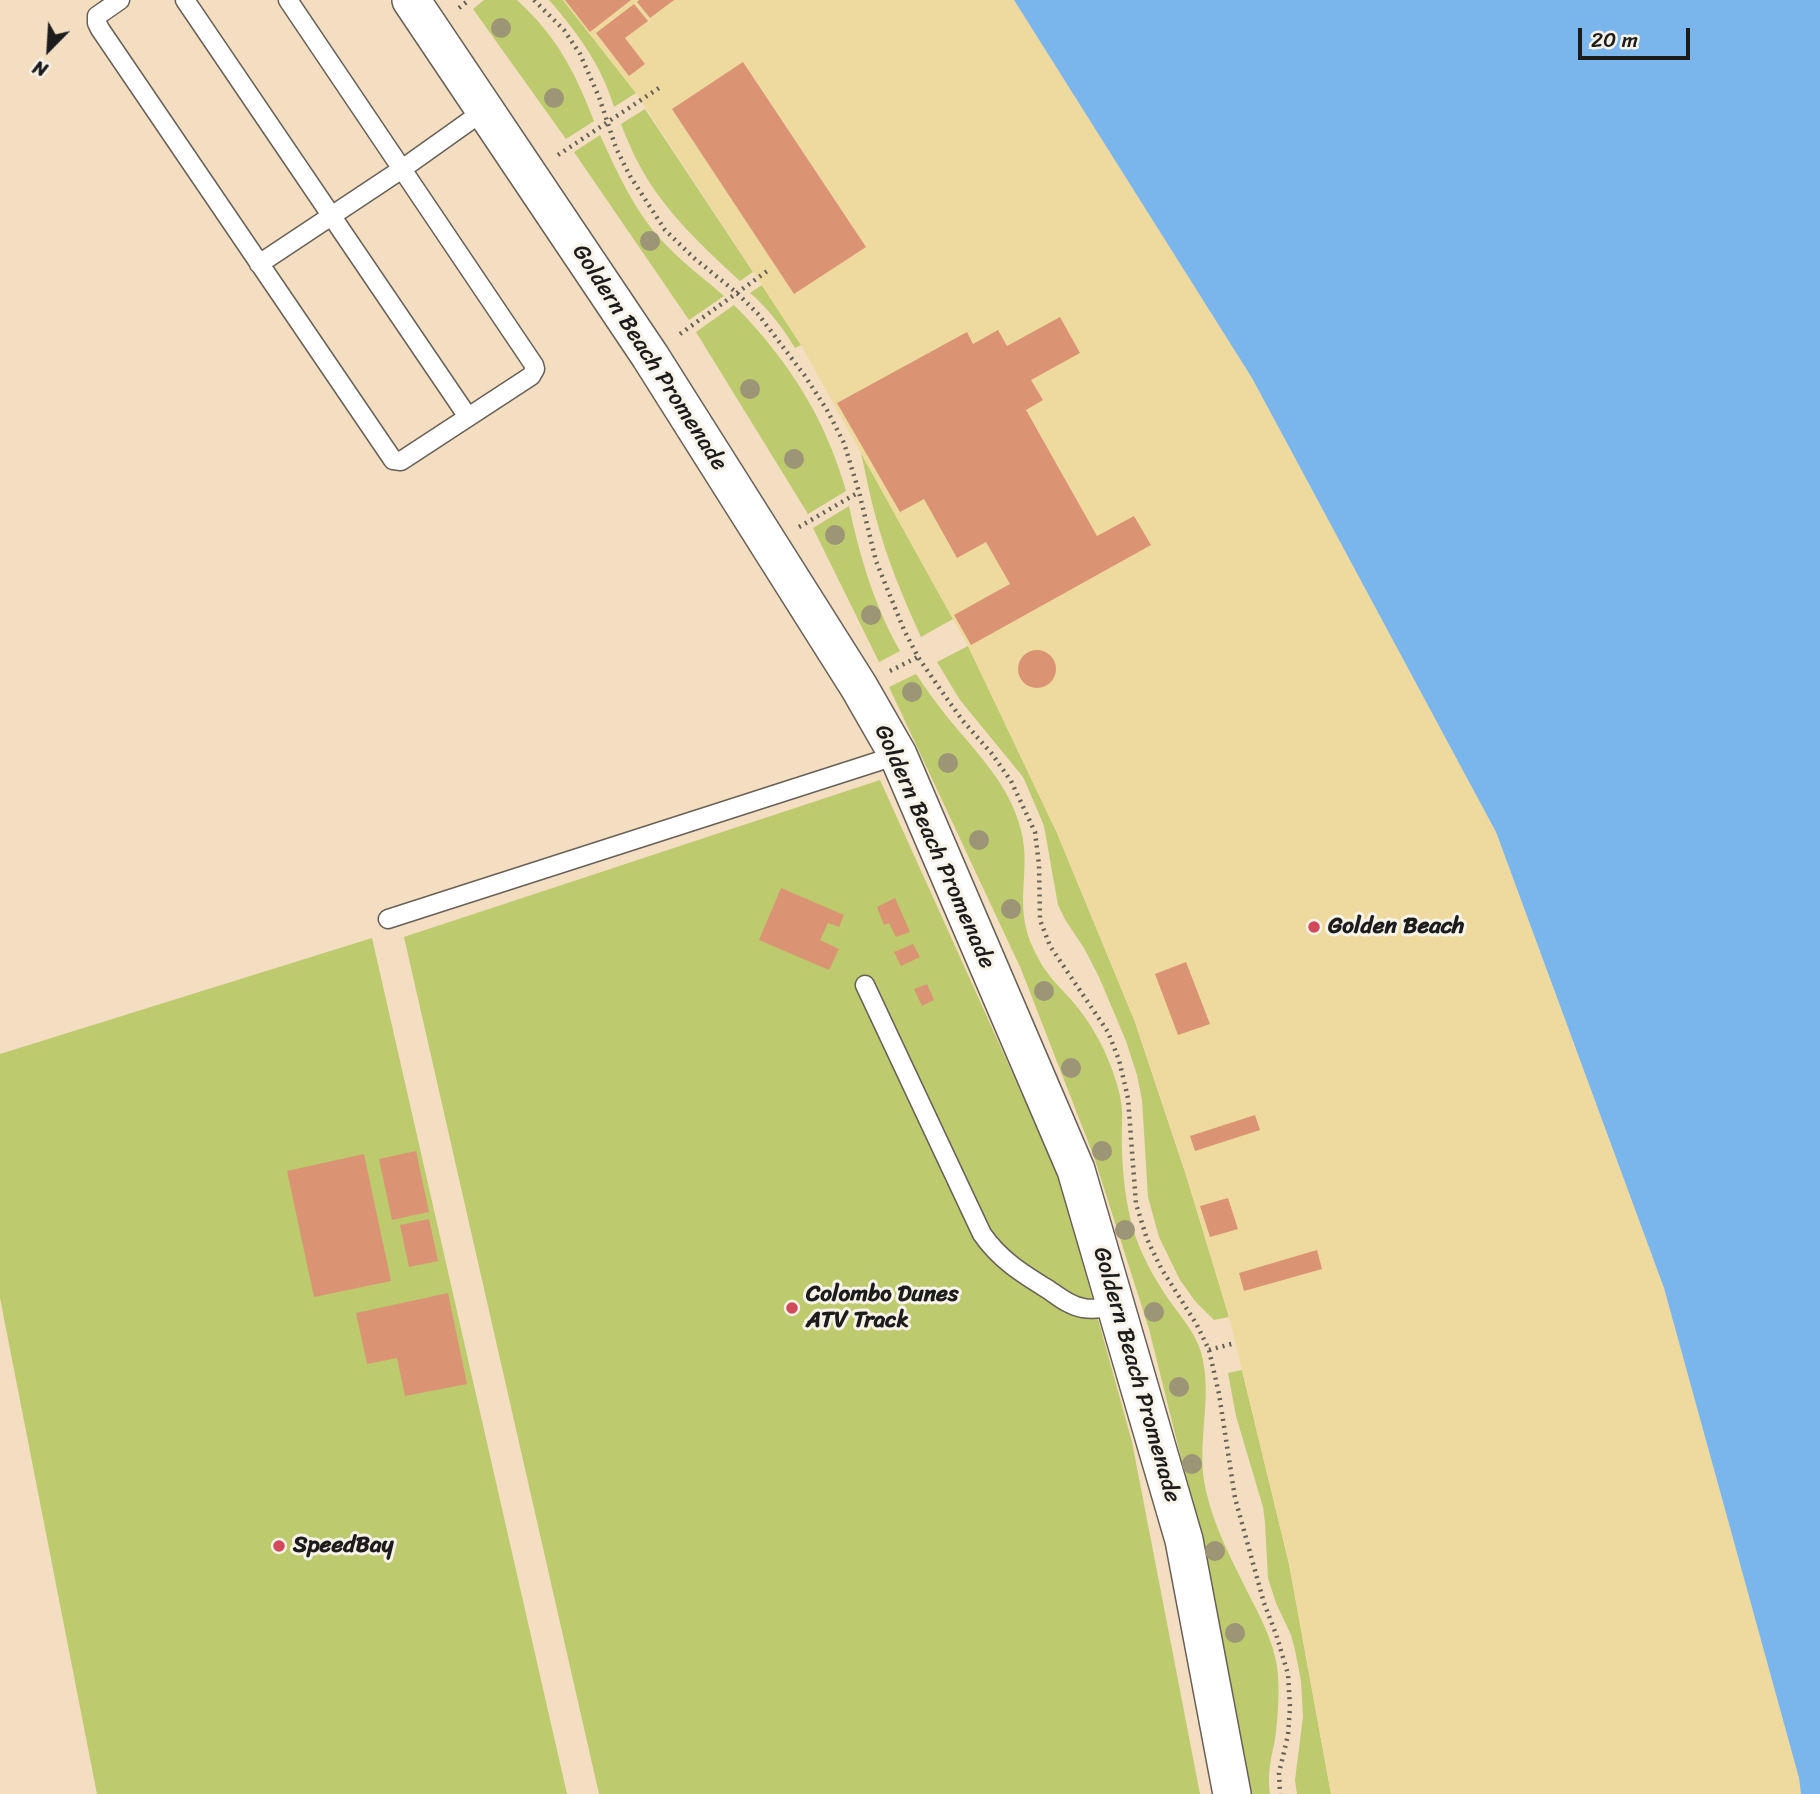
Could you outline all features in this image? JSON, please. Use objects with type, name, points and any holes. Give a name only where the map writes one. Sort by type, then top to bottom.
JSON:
[{"type":"street","name":"Goldern Beach Promenade","points":[[411,0],[650,356],[859,687],[898,755],[1076,1170],[1184,1540],[1232,1794]]},
{"type":"lane","points":[[120,0],[97,16],[97,23],[393,460],[405,460],[531,376],[534,365],[288,0]]},
{"type":"lane","points":[[185,0],[468,417]]},
{"type":"lane","points":[[259,264],[485,110]]},
{"type":"lane","points":[[388,919],[898,755]]},
{"type":"lane","points":[[865,985],[989,1244],[1018,1271],[1068,1302],[1084,1308],[1116,1307]]},
{"type":"path","points":[[529,174],[659,88]]},
{"type":"path","points":[[650,356],[770,269]]},
{"type":"path","points":[[768,545],[859,492]]},
{"type":"path","points":[[1209,1350],[1236,1343]]},
{"type":"green space","points":[[484,0],[517,0],[543,27],[563,55],[594,121],[566,139],[473,9]]},
{"type":"green space","points":[[549,0],[563,0],[636,93],[614,107],[603,77],[588,50]]},
{"type":"green space","points":[[645,109],[753,272],[740,281],[673,214],[641,168],[621,124]]},
{"type":"green space","points":[[600,135],[629,194],[656,234],[724,296],[689,320],[574,152]]},
{"type":"green space","points":[[762,285],[801,345],[795,348],[775,319],[750,293]]},
{"type":"green space","points":[[734,305],[764,337],[803,391],[838,465],[846,491],[808,514],[696,332]]},
{"type":"green space","points":[[861,453],[953,619],[921,637],[885,548]]},
{"type":"green space","points":[[849,506],[869,580],[900,651],[879,662],[813,528]]},
{"type":"green space","points":[[968,646],[1057,833],[1135,1022],[1186,1175],[1229,1317],[1214,1320],[1195,1301],[1180,1280],[1159,1237],[1148,1197],[1142,1100],[1137,1075],[1099,977],[1058,905],[1044,826],[1023,777],[960,700],[937,662]]},
{"type":"green space","points":[[916,674],[991,770],[1009,798],[1024,846],[1024,918],[1034,950],[1044,969],[1092,1028],[1117,1084],[1122,1109],[1124,1181],[1133,1229],[1153,1275],[1191,1331],[1201,1352],[1206,1387],[1202,1456],[1209,1504],[1275,1657],[1278,1703],[1269,1773],[1270,1794],[1248,1794],[1185,1474],[1149,1329],[1094,1157],[1021,969],[889,687]]},
{"type":"green space","name":"Colombo Dunes ATV Track","points":[[880,780],[1058,1174],[1132,1442],[1200,1794],[599,1794],[404,937]]},
{"type":"green space","name":"SpeedBay","points":[[372,938],[567,1794],[97,1794],[0,1298],[0,1054]]},
{"type":"green space","points":[[1242,1370],[1289,1564],[1331,1794],[1297,1794],[1295,1780],[1303,1717],[1301,1681],[1291,1635],[1268,1578],[1263,1507],[1236,1416],[1228,1373]]},
{"type":"sand","name":"Golden Beach","points":[[563,0],[1014,0],[1252,378],[1496,832],[1664,1288],[1799,1778],[1801,1794],[1331,1794],[1289,1564],[1229,1317],[1186,1175],[1135,1022],[1057,833],[968,646],[801,345],[636,93]]},
{"type":"water","points":[[1014,0],[1820,0],[1820,1794],[1801,1794],[1799,1778],[1664,1288],[1496,832],[1252,378]]},
{"type":"building","points":[[565,0],[631,0],[590,32]]},
{"type":"building","points":[[674,0],[650,18],[637,2]]},
{"type":"building","points":[[634,4],[648,21],[625,38],[645,64],[629,76],[596,33]]},
{"type":"building","points":[[743,62],[866,247],[794,294],[672,109]]},
{"type":"building","points":[[1060,317],[1080,353],[1031,380],[1043,400],[1026,410],[1097,536],[1134,516],[1151,545],[971,645],[954,615],[1010,584],[986,542],[957,558],[924,499],[900,512],[837,403],[967,332],[973,344],[998,330],[1007,346]]},
{"type":"building","points":[[1037,650],[1051,655],[1056,669],[1051,683],[1037,688],[1023,683],[1018,669],[1023,655]]},
{"type":"building","points":[[781,888],[844,915],[839,927],[828,923],[820,940],[839,949],[829,970],[759,940]]},
{"type":"building","points":[[895,898],[910,932],[896,937],[889,923],[884,925],[877,907]]},
{"type":"building","points":[[913,944],[920,957],[901,966],[894,952]]},
{"type":"building","points":[[1186,962],[1210,1024],[1178,1035],[1155,974]]},
{"type":"building","points":[[927,984],[934,1000],[922,1006],[914,989]]},
{"type":"building","points":[[1255,1115],[1260,1130],[1195,1151],[1190,1136]]},
{"type":"building","points":[[416,1151],[429,1212],[392,1220],[379,1159]]},
{"type":"building","points":[[364,1154],[391,1281],[314,1297],[287,1171]]},
{"type":"building","points":[[1228,1198],[1238,1229],[1210,1237],[1200,1206]]},
{"type":"building","points":[[429,1219],[438,1261],[409,1267],[400,1225]]},
{"type":"building","points":[[1317,1250],[1322,1269],[1244,1291],[1239,1273]]},
{"type":"building","points":[[448,1293],[467,1384],[405,1396],[397,1358],[367,1364],[356,1313]]},
{"type":"place","name":"Golden Beach","points":[[1314,927]]},
{"type":"place","name":"Colombo Dunes ATV Track","points":[[792,1308]]},
{"type":"place","name":"SpeedBay","points":[[279,1546]]}]
